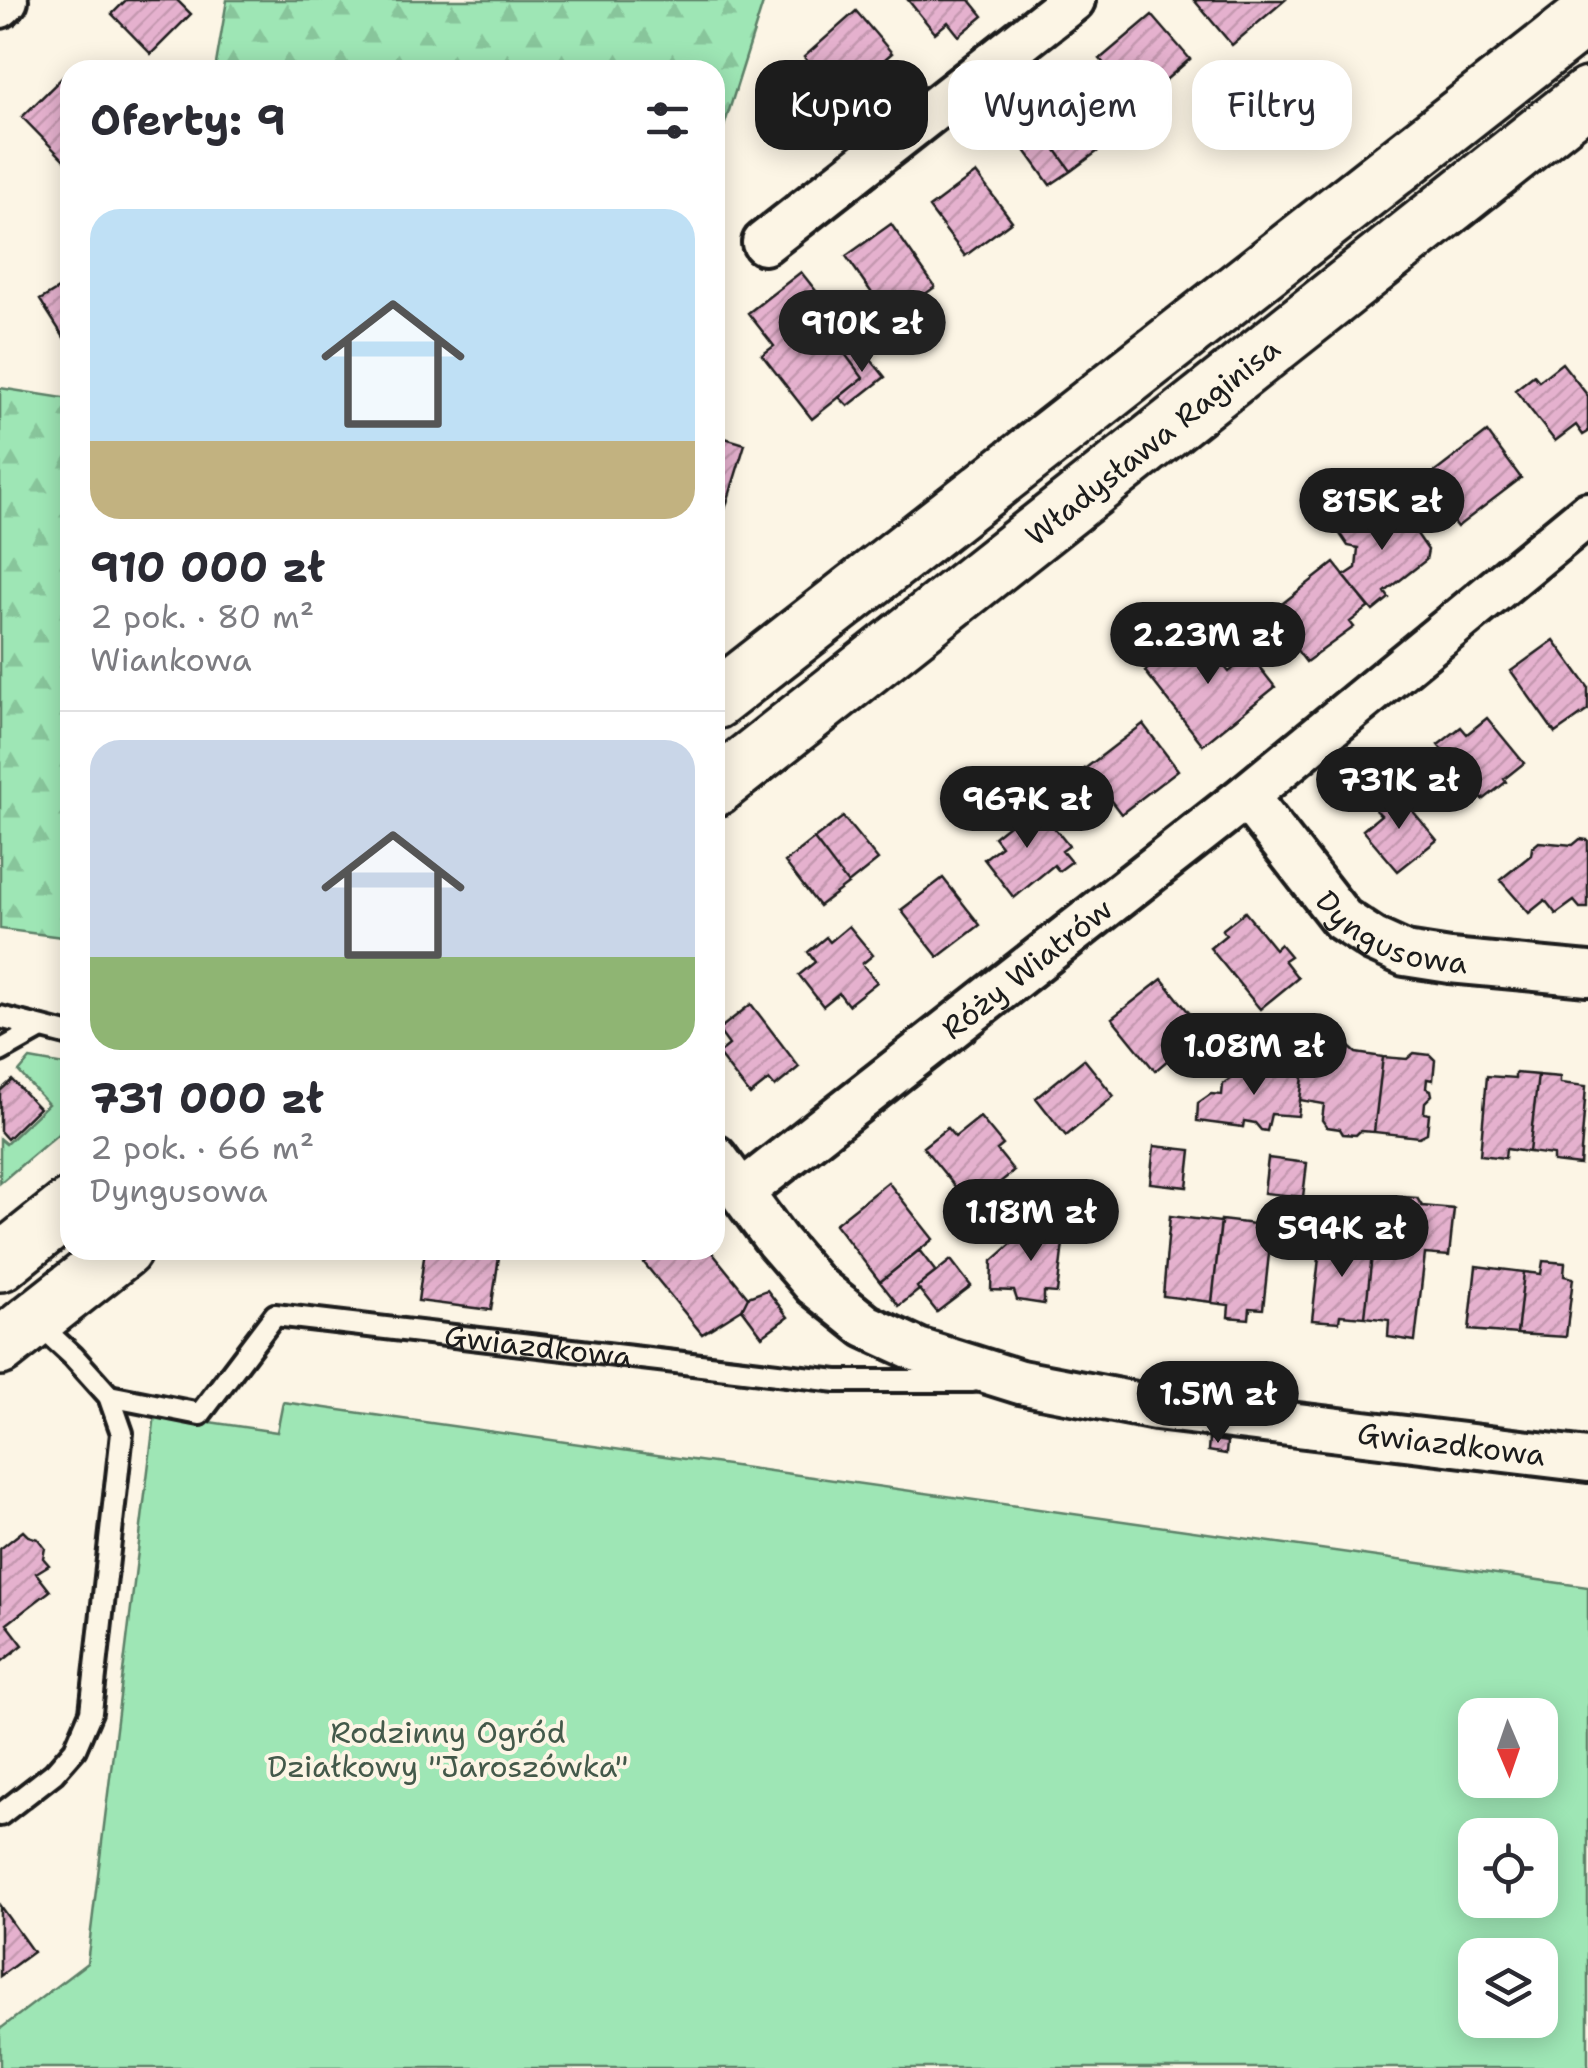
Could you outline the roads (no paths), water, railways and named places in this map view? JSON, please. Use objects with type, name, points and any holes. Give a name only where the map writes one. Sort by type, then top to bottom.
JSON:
[{"type":"main road","points":[[725,693],[1588,16]]},
{"type":"main road","name":"Władysława Raginisa","points":[[725,780],[1588,96]]},
{"type":"main road","points":[[0,1264],[60,1215]]},
{"type":"main road","points":[[17,1334],[104,1265]]},
{"type":"street","points":[[0,6],[6,0]]},
{"type":"street","points":[[764,243],[1073,0]]},
{"type":"street","name":"Róży Wiatrów","points":[[742,1192],[1246,796],[1588,514]]},
{"type":"street","name":"Dyngusowa","points":[[1246,796],[1342,919],[1374,940],[1405,954],[1588,974]]},
{"type":"street","name":"Gwiazdkowa","points":[[725,1170],[777,1242],[815,1285],[866,1326],[918,1350],[1020,1382],[1156,1408],[1588,1460]]},
{"type":"lane","points":[[0,1018],[60,1033]]},
{"type":"lane","points":[[0,1051],[41,1028]]},
{"type":"lane","name":"Gwiazdkowa","points":[[109,1396],[200,1414],[275,1315],[838,1381],[1020,1382]]},
{"type":"lane","points":[[0,1815],[54,1773],[75,1749],[91,1712],[122,1433],[109,1396],[74,1356],[17,1334]]},
{"type":"park label","name":"Rodzinny Ogród Działkowy \"Jaroszówka\"","points":[[448,1749]]}]
